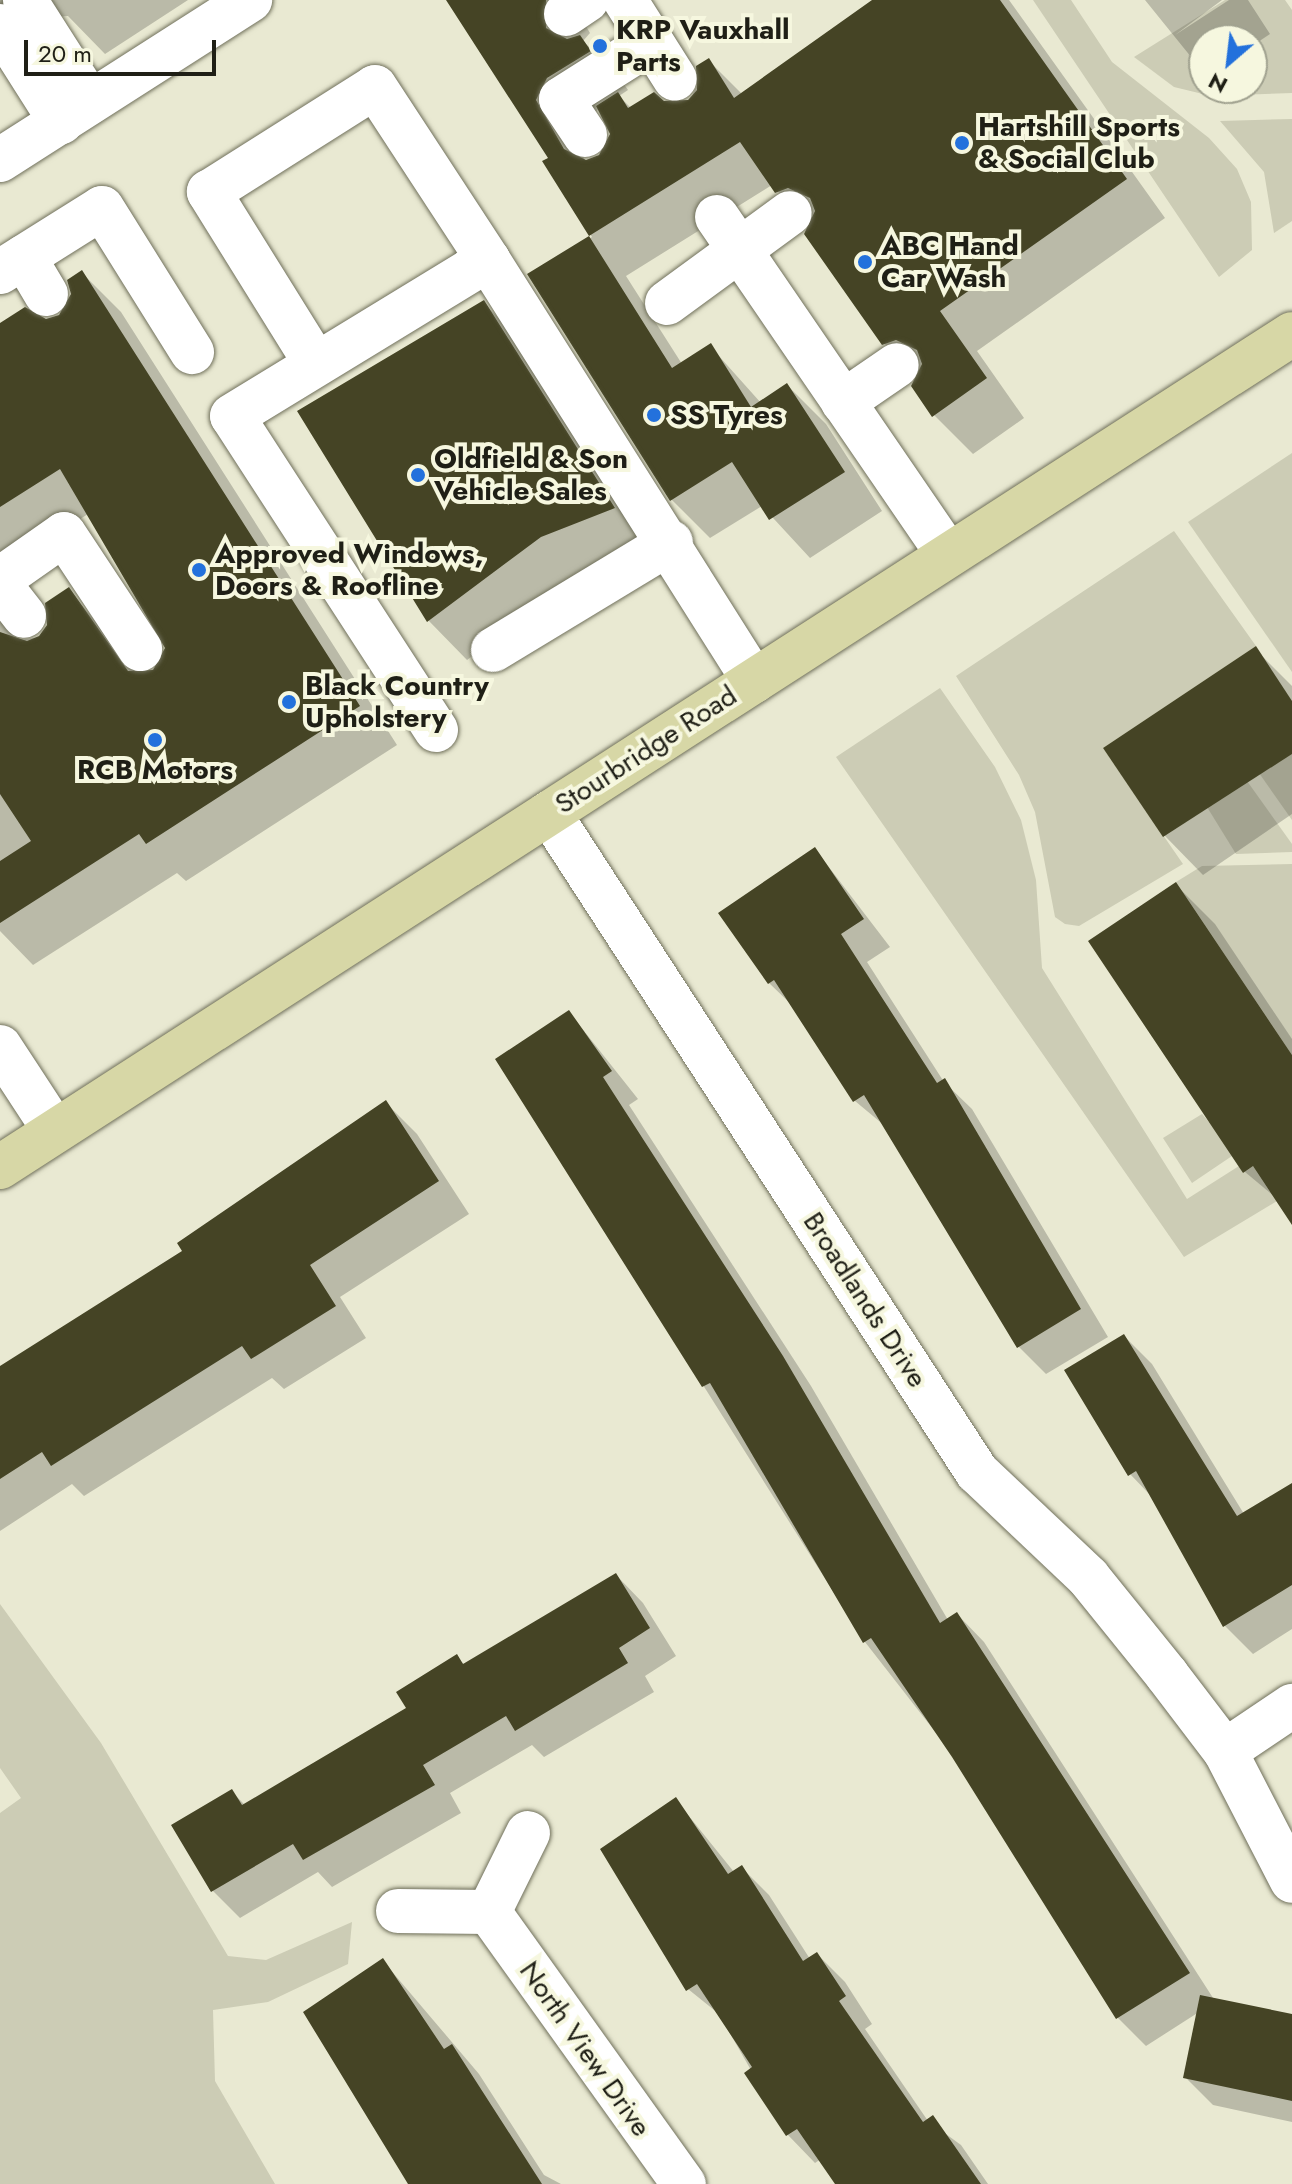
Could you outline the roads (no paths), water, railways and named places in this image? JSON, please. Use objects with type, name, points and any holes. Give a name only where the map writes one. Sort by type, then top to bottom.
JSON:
[{"type":"main road","name":"Stourbridge Road","points":[[0,1167],[754,681],[947,553],[1292,334]]},
{"type":"street","points":[[25,0],[75,112]]},
{"type":"street","points":[[625,0],[675,79]]},
{"type":"street","points":[[0,160],[240,3]]},
{"type":"street","points":[[0,26],[75,112]]},
{"type":"street","points":[[585,135],[561,99],[651,42]]},
{"type":"street","points":[[316,364],[209,192],[375,87],[671,542],[754,681]]},
{"type":"street","points":[[46,294],[12,265],[102,208],[192,352]]},
{"type":"street","points":[[667,303],[728,233],[790,213]]},
{"type":"street","points":[[728,233],[947,553]]},
{"type":"street","points":[[436,730],[232,416],[488,260]]},
{"type":"street","points":[[843,402],[897,365]]},
{"type":"street","points":[[0,579],[64,534],[140,649]]},
{"type":"street","points":[[493,650],[671,542]]},
{"type":"street","name":"Broadlands Drive","points":[[549,813],[977,1472],[1088,1577],[1225,1751],[1292,1881]]},
{"type":"street","points":[[0,1047],[55,1131]]},
{"type":"street","points":[[1225,1751],[1292,1706]]},
{"type":"street","points":[[398,1911],[489,1912],[528,1833]]},
{"type":"street","name":"North View Drive","points":[[489,1912],[684,2184]]},
{"type":"place","name":"KRP Vauxhall Parts","points":[[600,46]]},
{"type":"place","name":"Hartshill Sports & Social Club","points":[[962,143]]},
{"type":"place","name":"ABC Hand Car Wash","points":[[865,262]]},
{"type":"place","name":"SS Tyres","points":[[654,415]]},
{"type":"place","name":"Oldfield & Son Vehicle Sales","points":[[418,475]]},
{"type":"place","name":"Approved Windows, Doors & Roofline","points":[[199,570]]},
{"type":"place","name":"Black Country Upholstery","points":[[289,702]]},
{"type":"place","name":"RCB Motors","points":[[155,740]]}]
